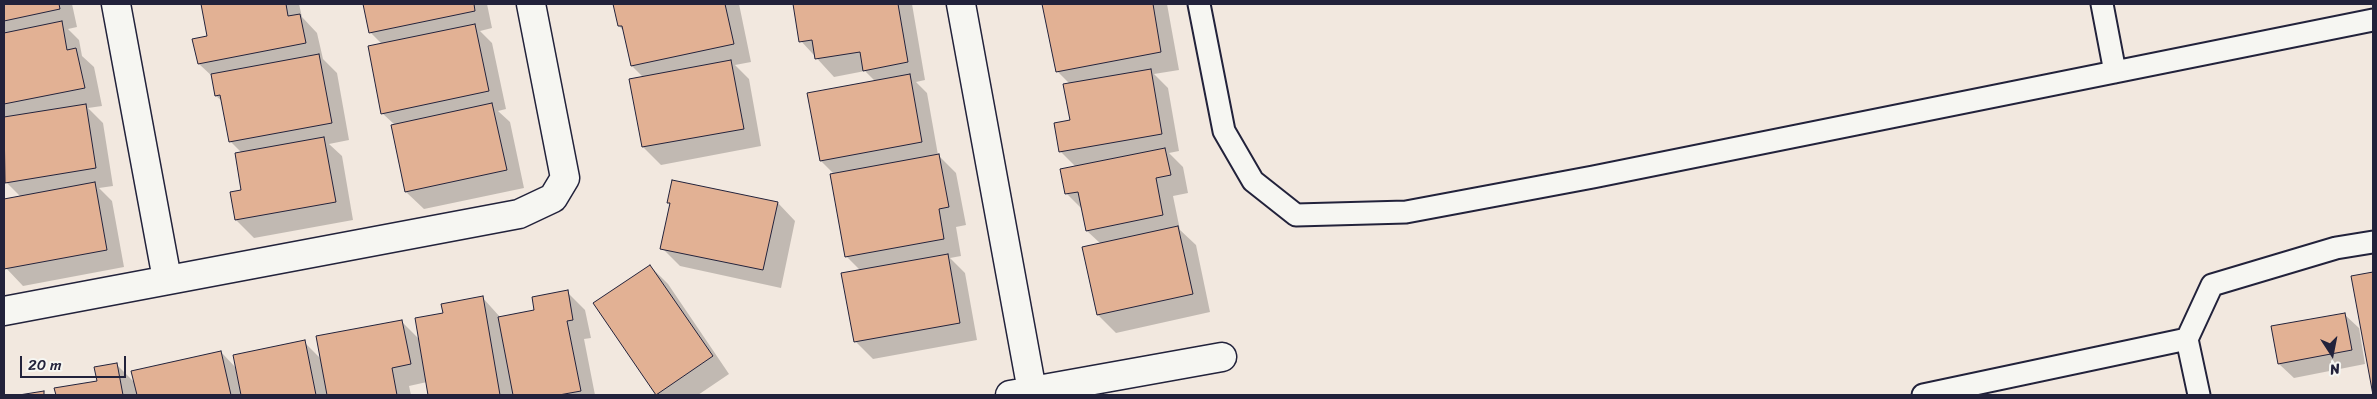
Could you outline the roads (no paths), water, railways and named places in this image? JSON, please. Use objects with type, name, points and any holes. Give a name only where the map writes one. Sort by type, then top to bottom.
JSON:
[{"type":"street","points":[[116,4],[167,279]]},
{"type":"street","points":[[4,311],[518,214],[553,198],[565,178],[531,4]]},
{"type":"street","points":[[962,4],[1021,393],[1222,357]]},
{"type":"lane","points":[[1199,4],[1224,131],[1253,181],[1296,215],[1406,212],[1593,177],[2373,20]]},
{"type":"lane","points":[[2102,4],[2115,72]]},
{"type":"lane","points":[[2199,395],[2188,339],[2212,285],[2336,248],[2373,242]]},
{"type":"lane","points":[[1923,395],[2188,339]]}]
